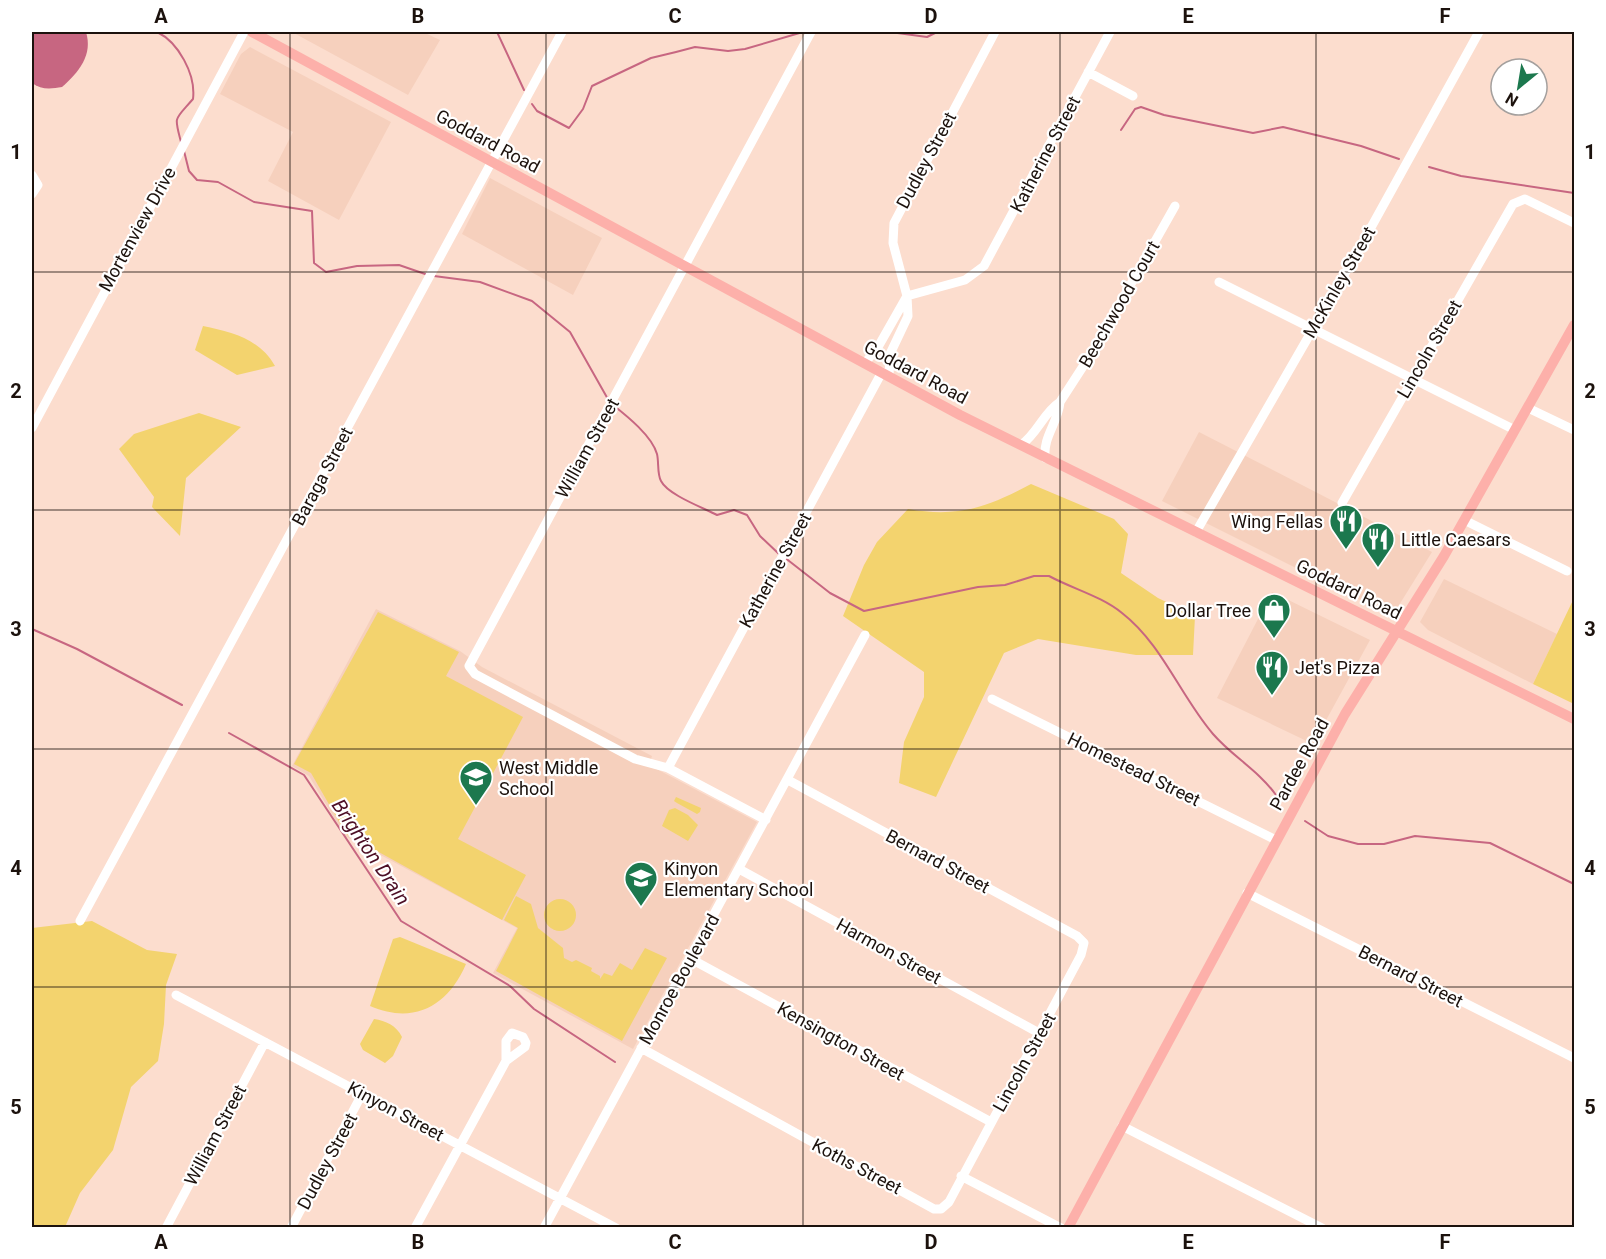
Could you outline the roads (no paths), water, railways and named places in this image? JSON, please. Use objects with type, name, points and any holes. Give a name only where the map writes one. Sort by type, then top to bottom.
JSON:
[{"type":"main road","name":"Goddard Road","points":[[252,32],[1045,458],[1575,719]]},
{"type":"main road","name":"Pardee Road","points":[[1068,1227],[1345,714],[1464,520],[1575,325]]},
{"type":"street","name":"Mortenview Drive","points":[[32,428],[244,32]]},
{"type":"street","name":"Baraga Street","points":[[80,921],[562,32]]},
{"type":"street","name":"William Street","points":[[668,768],[635,759],[475,674],[469,666],[474,653],[687,266],[811,32]]},
{"type":"street","name":"Dudley Street","points":[[907,296],[893,243],[894,223],[995,32]]},
{"type":"street","name":"Katherine Street","points":[[668,768],[778,563],[885,374],[890,354],[908,316],[907,296],[964,280],[984,266],[1110,32]]},
{"type":"street","name":"McKinley Street","points":[[1196,532],[1479,32]]},
{"type":"street","points":[[1088,72],[1133,96]]},
{"type":"street","points":[[32,175],[38,185],[32,194]]},
{"type":"street","name":"Lincoln Street","points":[[1342,503],[1513,204],[1520,199],[1528,200],[1575,223]]},
{"type":"street","name":"Beechwood Court","points":[[1021,445],[1036,432],[1050,409],[1060,402],[1094,351],[1175,206]]},
{"type":"street","points":[[1219,282],[1515,430]]},
{"type":"street","points":[[865,363],[878,347],[907,296]]},
{"type":"street","name":"Beechwood Court","points":[[1045,458],[1044,444],[1059,412],[1060,402]]},
{"type":"street","points":[[1528,408],[1575,430]]},
{"type":"street","points":[[1464,520],[1567,571]]},
{"type":"street","name":"Monroe Boulevard","points":[[544,1227],[865,635]]},
{"type":"street","name":"Homestead Street","points":[[992,699],[1276,840]]},
{"type":"street","points":[[668,768],[766,820]]},
{"type":"street","name":"Bernard Street","points":[[788,780],[1077,936],[1084,946]]},
{"type":"street","name":"Harmon Street","points":[[739,869],[1040,1033]]},
{"type":"street","name":"Bernard Street","points":[[1247,893],[1575,1058]]},
{"type":"street","name":"Lincoln Street","points":[[961,1176],[1040,1033],[1084,946]]},
{"type":"street","name":"Kensington Street","points":[[691,959],[991,1122]]},
{"type":"street","name":"Kinyon Street","points":[[176,995],[616,1227]]},
{"type":"street","name":"William Street","points":[[166,1227],[265,1042]]},
{"type":"street","name":"Koths Street","points":[[641,1048],[934,1209],[941,1209],[947,1205],[961,1176]]},
{"type":"street","points":[[415,1227],[506,1061]]},
{"type":"street","name":"Dudley Street","points":[[291,1227],[362,1094]]},
{"type":"street","points":[[1122,1126],[1322,1227]]},
{"type":"street","points":[[961,1176],[1061,1227]]},
{"type":"waterway","points":[[157,32],[172,43],[178,51],[192,79],[193,99],[177,119],[181,142]]},
{"type":"waterway","points":[[497,32],[524,90]]},
{"type":"waterway","points":[[532,104],[537,111],[569,128],[583,109],[592,86],[651,58],[695,47],[728,51],[745,49],[803,32]]},
{"type":"waterway","points":[[890,32],[927,37],[937,32]]},
{"type":"waterway","points":[[1121,130],[1135,109],[1141,107],[1164,115],[1253,133],[1283,127],[1361,146],[1399,159]]},
{"type":"waterway","points":[[184,151],[189,171],[197,180],[218,182],[254,202],[312,211],[314,263],[326,272],[357,266],[399,265],[428,275]]},
{"type":"waterway","points":[[1429,167],[1461,176],[1574,193]]},
{"type":"waterway","points":[[434,276],[480,282],[532,301],[570,332],[609,401]]},
{"type":"waterway","points":[[613,405],[650,440],[657,454],[659,475],[665,486],[678,496],[717,515],[734,510],[747,515],[760,536],[779,554]]},
{"type":"waterway","points":[[784,557],[830,593],[864,611],[978,587],[1005,585],[1034,576],[1049,576],[1096,597],[1122,613],[1149,640],[1213,734],[1276,795]]},
{"type":"waterway","name":"Brighton Drain","points":[[32,629],[77,649],[182,705]]},
{"type":"waterway","name":"Brighton Drain","points":[[229,733],[304,775],[401,921],[510,986],[534,1009],[615,1062]]},
{"type":"waterway","points":[[1305,821],[1328,836],[1358,844],[1384,844],[1415,836],[1490,843],[1574,884]]},
{"type":"place","name":"Wing Fellas","points":[[1346,550]]},
{"type":"place","name":"Little Caesars","points":[[1378,568]]},
{"type":"place","name":"Dollar Tree","points":[[1274,639]]},
{"type":"place","name":"Jet's Pizza","points":[[1272,696]]},
{"type":"place","name":"West Middle School","points":[[476,806]]},
{"type":"place","name":"Kinyon Elementary School","points":[[641,907]]}]
